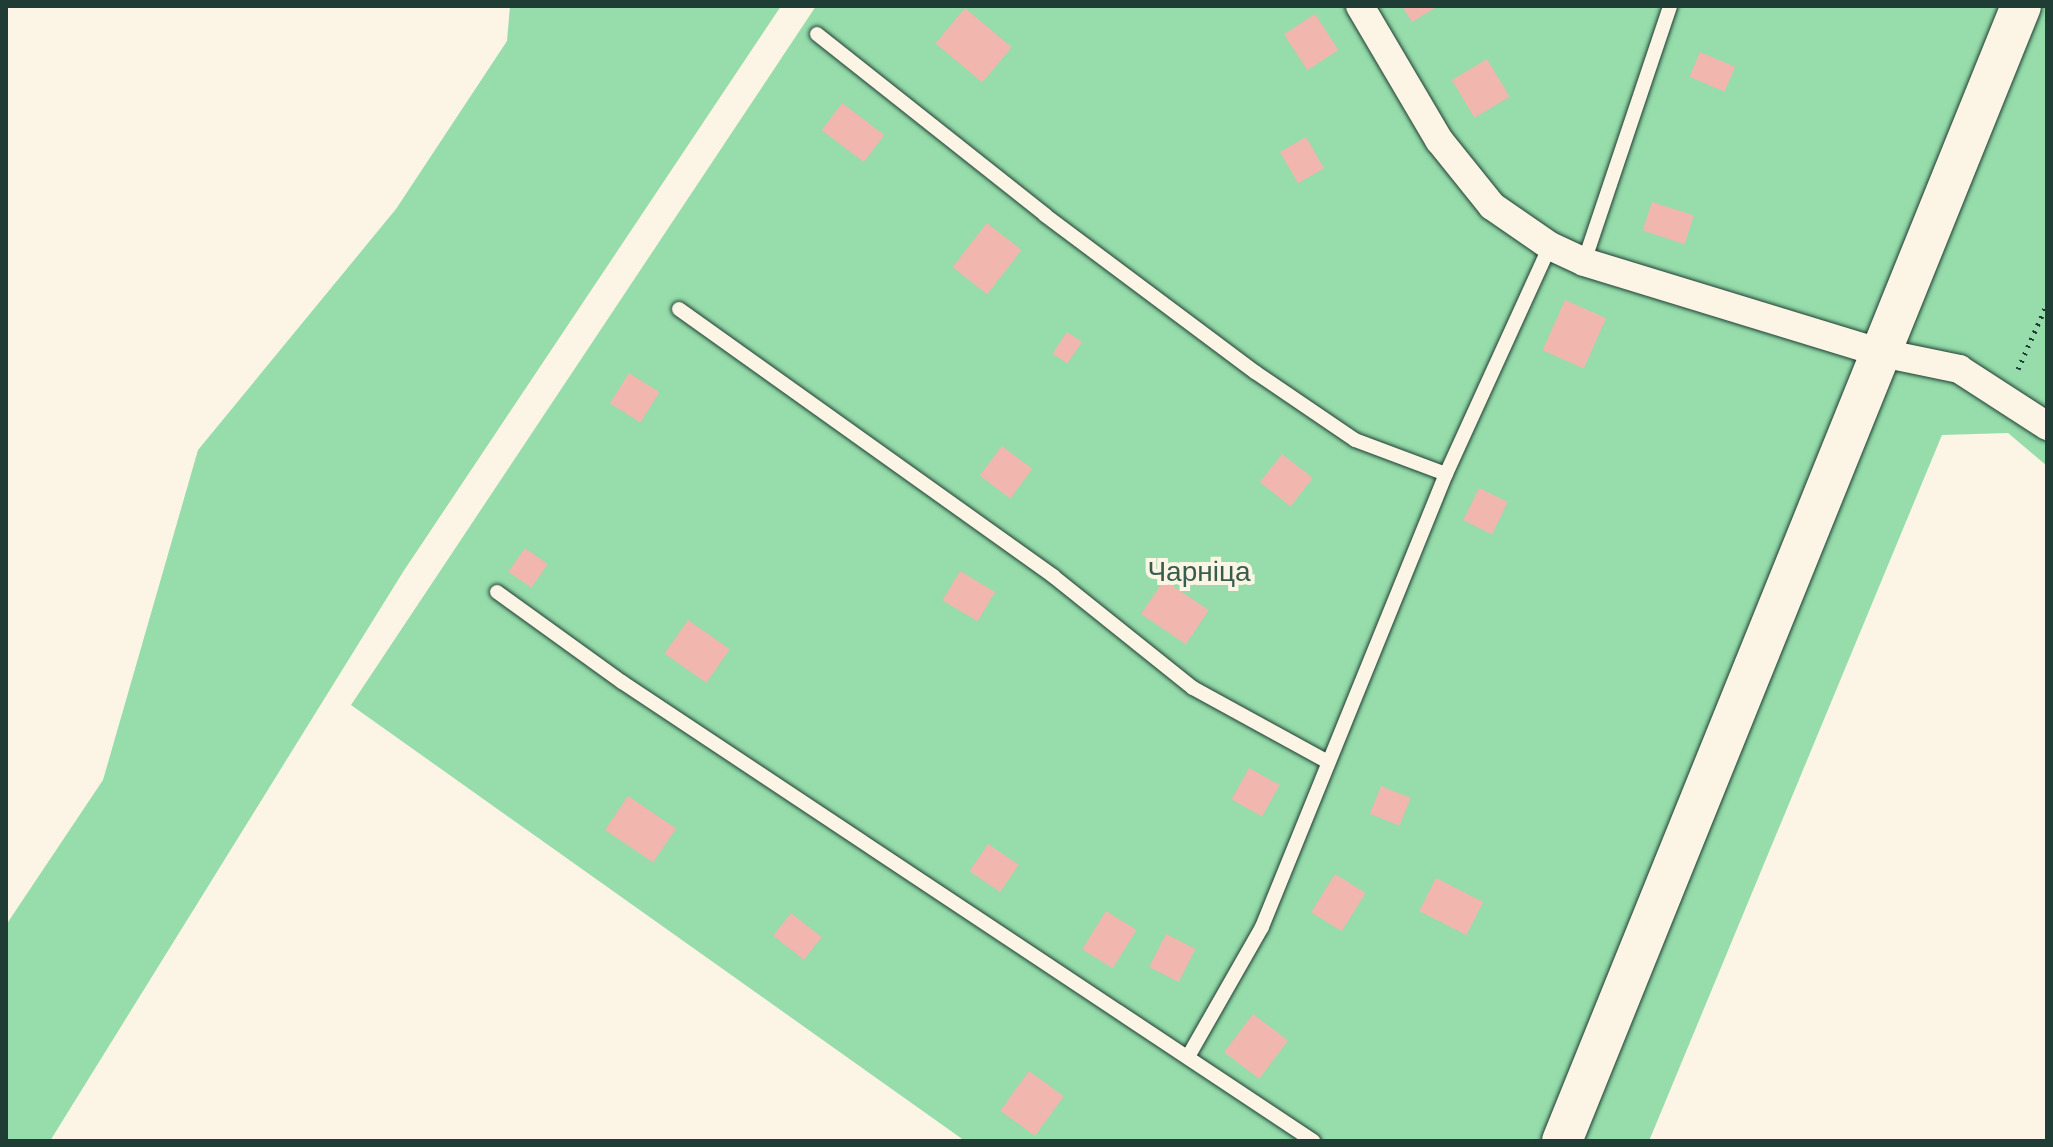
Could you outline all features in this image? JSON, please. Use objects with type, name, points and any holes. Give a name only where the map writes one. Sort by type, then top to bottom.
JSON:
[{"type":"main road","points":[[1562,1141],[2021,6]]},
{"type":"street","points":[[1360,6],[1439,140],[1492,206],[1550,246],[1584,262],[1882,353],[1959,369],[2047,426]]},
{"type":"lane","points":[[1584,262],[1670,6]]},
{"type":"lane","points":[[817,34],[1045,215],[1255,372],[1355,440],[1446,474]]},
{"type":"lane","points":[[1189,1055],[1262,927],[1446,474],[1550,246]]},
{"type":"lane","points":[[679,309],[1053,576],[1193,688],[1328,762]]},
{"type":"lane","points":[[497,592],[622,682],[1189,1055],[1313,1141]]},
{"type":"path","points":[[2005,397],[2047,304]]},
{"type":"green space","points":[[510,6],[781,6],[403,572],[50,1141],[6,1141],[6,925],[103,780],[198,450],[396,209],[507,41]]},
{"type":"green space","name":"Чарніца","points":[[816,6],[2047,6],[2047,466],[2008,433],[1942,435],[1649,1141],[965,1141],[351,705]]},
{"type":"building","points":[[1402,6],[1438,6],[1412,22]]},
{"type":"building","points":[[965,8],[1012,47],[982,82],[935,43]]},
{"type":"building","points":[[1315,14],[1338,50],[1307,70],[1284,34]]},
{"type":"building","points":[[1700,52],[1735,67],[1724,92],[1689,77]]},
{"type":"building","points":[[1487,59],[1510,97],[1475,118],[1452,80]]},
{"type":"building","points":[[842,103],[884,135],[864,162],[822,130]]},
{"type":"building","points":[[1306,137],[1324,168],[1298,183],[1280,152]]},
{"type":"building","points":[[1652,202],[1694,216],[1685,244],[1643,231]]},
{"type":"building","points":[[987,223],[1022,250],[987,294],[953,267]]},
{"type":"building","points":[[1565,300],[1606,318],[1584,369],[1543,350]]},
{"type":"building","points":[[1067,332],[1082,342],[1067,364],[1052,354]]},
{"type":"building","points":[[629,373],[660,392],[640,423],[610,404]]},
{"type":"building","points":[[1002,446],[1032,469],[1010,498],[980,476]]},
{"type":"building","points":[[1282,454],[1313,478],[1291,506],[1260,482]]},
{"type":"building","points":[[1479,488],[1508,502],[1492,534],[1463,520]]},
{"type":"building","points":[[525,548],[548,564],[531,588],[508,572]]},
{"type":"building","points":[[960,571],[995,592],[978,621],[942,600]]},
{"type":"building","points":[[1164,580],[1209,610],[1186,644],[1141,614]]},
{"type":"building","points":[[688,620],[730,649],[706,683],[664,654]]},
{"type":"building","points":[[1249,768],[1280,785],[1262,816],[1232,799]]},
{"type":"building","points":[[1381,786],[1411,798],[1399,826],[1370,814]]},
{"type":"building","points":[[628,796],[676,828],[653,862],[605,830]]},
{"type":"building","points":[[988,844],[1019,865],[1000,892],[970,871]]},
{"type":"building","points":[[1335,874],[1366,893],[1342,931],[1311,912]]},
{"type":"building","points":[[1436,878],[1483,902],[1466,935],[1419,911]]},
{"type":"building","points":[[1106,911],[1137,930],[1113,968],[1082,949]]},
{"type":"building","points":[[791,913],[822,937],[804,960],[773,936]]},
{"type":"building","points":[[1166,934],[1195,949],[1179,982],[1149,967]]},
{"type":"building","points":[[1253,1014],[1288,1040],[1259,1079],[1224,1052]]},
{"type":"building","points":[[1029,1071],[1064,1096],[1035,1136],[1000,1111]]}]
